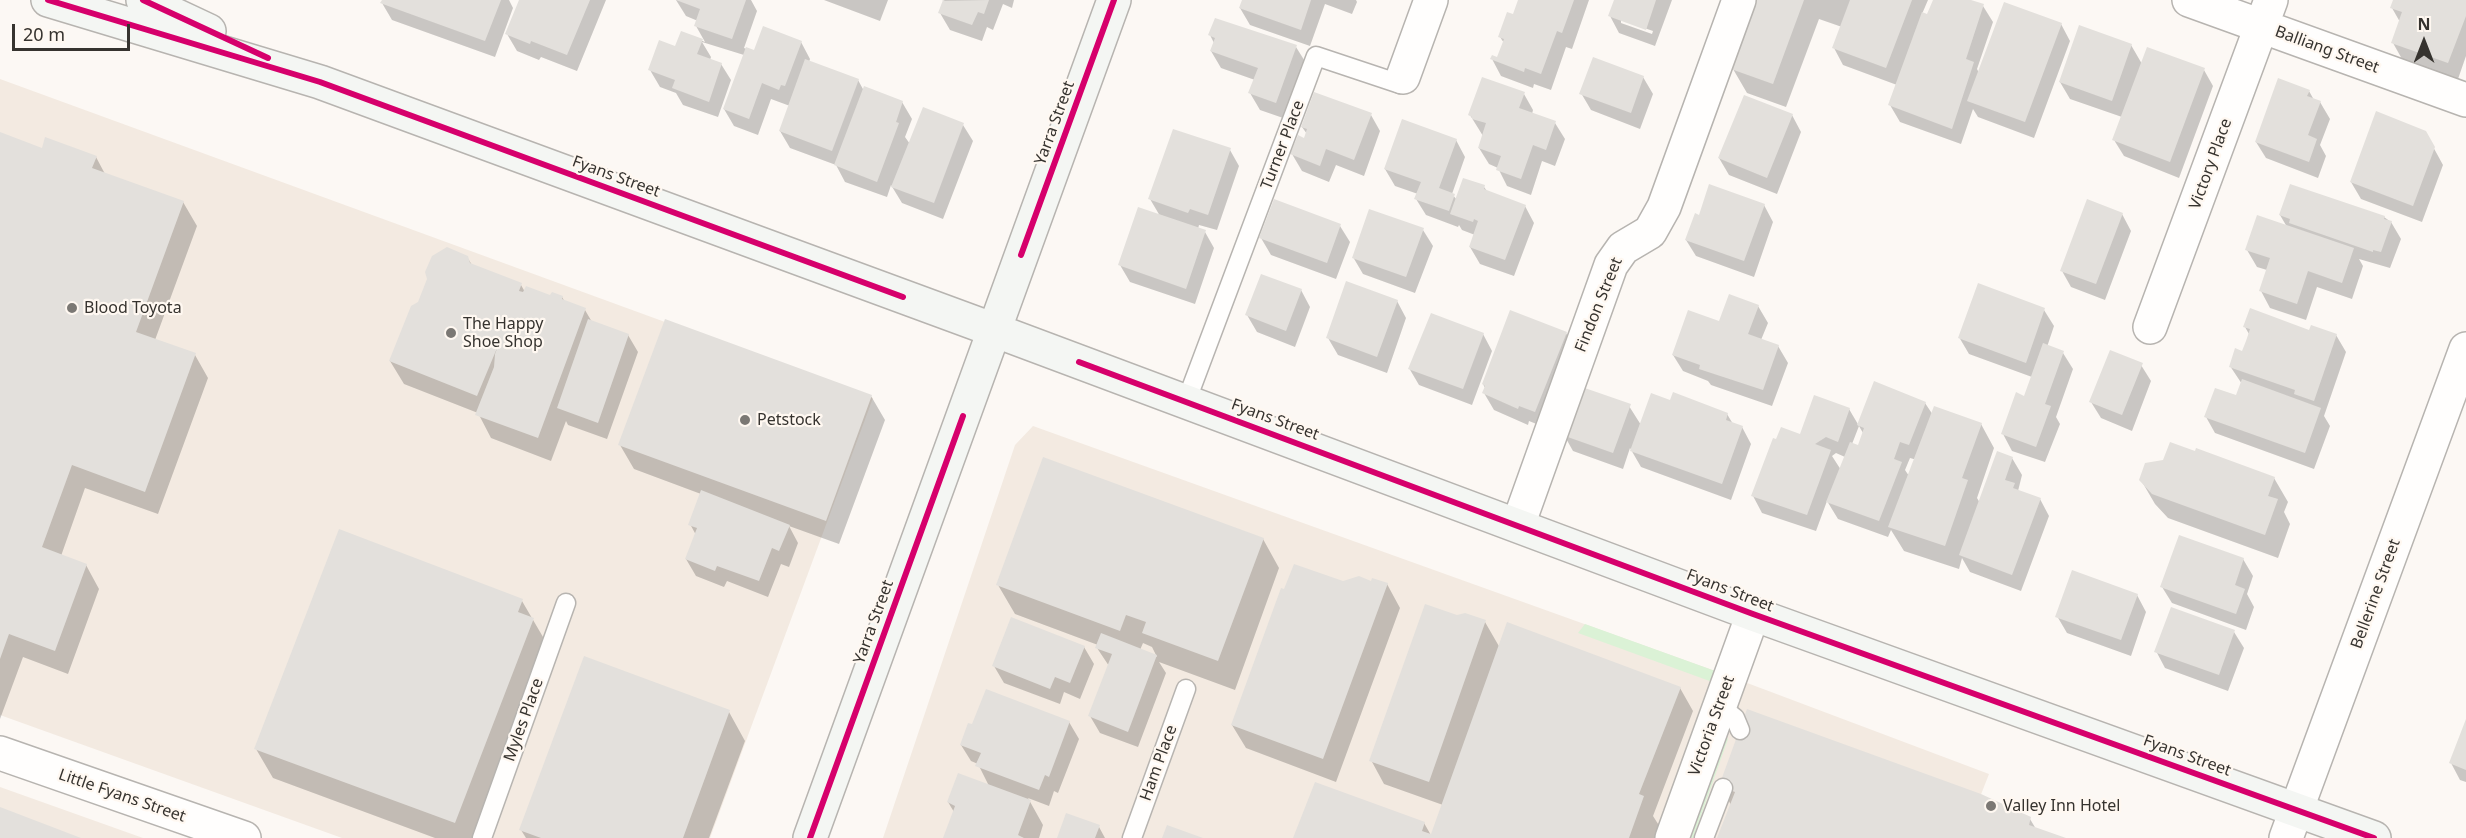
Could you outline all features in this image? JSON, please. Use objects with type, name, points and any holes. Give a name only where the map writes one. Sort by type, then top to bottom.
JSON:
[{"type":"main road","name":"Fyans Street","points":[[48,0],[320,82],[1518,525],[2291,824],[2374,838]]},
{"type":"main road","name":"Fyans Street","points":[[143,0],[320,82]]},
{"type":"main road","name":"Yarra Street","points":[[810,838],[1114,0]]},
{"type":"street","name":"Turner Place","points":[[1403,77],[1431,0]]},
{"type":"street","name":"Findon Street","points":[[1518,525],[1611,266],[1623,248],[1650,232],[1664,207],[1739,0]]},
{"type":"street","name":"Balliang Street","points":[[2189,0],[2266,13],[2466,100]]},
{"type":"street","name":"Victory Place","points":[[2150,327],[2266,13]]},
{"type":"street","name":"Bellerine Street","points":[[2291,824],[2466,349]]},
{"type":"street","name":"Victoria Street","points":[[1672,838],[1730,718],[1753,614]]},
{"type":"street","name":"Little Fyans Street","points":[[0,753],[244,838]]},
{"type":"lane","name":"Turner Place","points":[[1186,402],[1316,56],[1400,84],[1403,77]]},
{"type":"lane","name":"Myles Place","points":[[482,838],[566,603]]},
{"type":"lane","name":"Ham Place","points":[[1131,838],[1186,688]]},
{"type":"lane","points":[[1704,838],[1723,788]]},
{"type":"shaded area","points":[[0,79],[873,398],[710,838],[342,838],[0,715]]},
{"type":"shaded area","points":[[1033,426],[1718,672],[1989,774],[1964,838],[883,838],[1015,445]]},
{"type":"shaded area","points":[[0,787],[143,838],[0,838]]},
{"type":"green space","points":[[1585,624],[1718,672],[1715,683],[1578,633]]},
{"type":"green space","points":[[1726,736],[1728,739],[1693,838],[1685,838]]},
{"type":"building","points":[[382,0],[501,0],[485,41],[380,3]]},
{"type":"building","points":[[519,0],[590,0],[567,55],[505,34]]},
{"type":"building","points":[[676,0],[746,0],[732,39],[694,26],[700,9]]},
{"type":"building","points":[[943,0],[989,0],[984,14],[978,12],[972,25],[938,13]]},
{"type":"building","points":[[1242,0],[1311,0],[1301,30],[1239,8]]},
{"type":"building","points":[[1518,0],[1574,0],[1562,33],[1557,31],[1541,74],[1525,68],[1524,72],[1490,59],[1492,55],[1497,57],[1504,39],[1498,37],[1507,12],[1513,14]]},
{"type":"building","points":[[1614,0],[1656,0],[1646,30],[1608,16]]},
{"type":"building","points":[[1756,0],[1804,0],[1773,84],[1731,69]]},
{"type":"building","points":[[1850,0],[1912,0],[1886,68],[1832,48]]},
{"type":"building","points":[[1933,0],[1971,0],[1984,4],[1966,59],[1974,62],[1952,129],[1888,105],[1922,12],[1927,14]]},
{"type":"building","points":[[2393,0],[2466,0],[2466,16],[2448,63],[2391,43],[2402,12],[2390,8]]},
{"type":"building","points":[[2004,2],[2062,23],[2025,122],[1967,101]]},
{"type":"building","points":[[1215,18],[1297,45],[1276,103],[1248,93],[1258,68],[1210,51],[1215,38],[1208,35]]},
{"type":"building","points":[[2079,25],[2132,44],[2112,101],[2059,82]]},
{"type":"building","points":[[763,26],[802,41],[785,86],[781,85],[779,90],[762,83],[749,119],[723,109],[746,47],[754,50]]},
{"type":"building","points":[[681,31],[703,39],[697,54],[722,63],[709,102],[672,88],[675,80],[648,70],[659,40],[675,46]]},
{"type":"building","points":[[2147,47],[2205,68],[2170,162],[2112,140]]},
{"type":"building","points":[[1593,57],[1644,76],[1631,113],[1579,94]]},
{"type":"building","points":[[805,59],[859,79],[832,151],[779,131]]},
{"type":"building","points":[[1482,77],[1525,92],[1519,108],[1556,121],[1546,150],[1533,145],[1521,179],[1496,170],[1501,156],[1478,148],[1486,123],[1472,119],[1468,115]]},
{"type":"building","points":[[2278,78],[2310,90],[2307,96],[2321,101],[2308,135],[2317,139],[2309,162],[2255,142]]},
{"type":"building","points":[[864,86],[903,101],[896,122],[899,123],[877,182],[834,165]]},
{"type":"building","points":[[1314,92],[1372,113],[1354,160],[1326,149],[1320,166],[1290,154],[1298,135],[1304,138],[1307,129],[1301,127]]},
{"type":"building","points":[[1744,95],[1793,114],[1767,178],[1718,158]]},
{"type":"building","points":[[923,107],[964,123],[934,203],[891,187]]},
{"type":"building","points":[[2376,111],[2426,131],[2435,147],[2413,206],[2350,182]]},
{"type":"building","points":[[1402,119],[1457,139],[1439,188],[1455,194],[1449,211],[1414,199],[1421,182],[1384,169]]},
{"type":"building","points":[[1173,129],[1231,148],[1208,215],[1190,209],[1188,213],[1148,199]]},
{"type":"building","name":"Blood Toyota","points":[[0,132],[42,148],[45,137],[97,156],[92,168],[184,201],[136,332],[196,353],[145,492],[72,465],[42,547],[87,564],[55,651],[9,634],[0,659]]},
{"type":"building","points":[[1463,178],[1485,185],[1484,189],[1526,205],[1505,260],[1469,247],[1478,221],[1474,219],[1473,222],[1450,214]]},
{"type":"building","points":[[1709,184],[1765,204],[1744,261],[1685,240],[1695,213],[1699,215]]},
{"type":"building","points":[[2290,184],[2385,216],[2384,219],[2392,221],[2381,252],[2373,250],[2373,252],[2289,223],[2290,219],[2279,215]]},
{"type":"building","points":[[1274,199],[1341,224],[1327,263],[1259,238]]},
{"type":"building","points":[[2087,199],[2123,213],[2096,284],[2060,271]]},
{"type":"building","points":[[1138,207],[1206,230],[1186,289],[1118,265]]},
{"type":"building","points":[[1369,209],[1424,228],[1406,277],[1352,258]]},
{"type":"building","points":[[2257,215],[2354,248],[2342,283],[2308,271],[2297,304],[2259,291],[2270,258],[2245,250]]},
{"type":"building","points":[[447,247],[468,256],[470,263],[522,283],[519,291],[523,292],[526,286],[550,295],[552,292],[563,296],[562,299],[586,308],[538,438],[475,415],[494,367],[495,354],[500,341],[477,396],[389,361],[411,306],[418,302],[427,279],[425,272],[432,256]]},
{"type":"building","points":[[1261,274],[1302,289],[1286,331],[1245,315]]},
{"type":"building","points":[[1346,281],[1398,300],[1377,357],[1326,338]]},
{"type":"building","points":[[1978,283],[2045,308],[2026,363],[1958,338]]},
{"type":"building","points":[[1729,294],[1759,305],[1748,334],[1779,345],[1763,390],[1699,369],[1700,365],[1672,355],[1688,310],[1719,321]]},
{"type":"building","points":[[2250,308],[2309,330],[2311,325],[2337,334],[2314,401],[2294,394],[2295,390],[2229,367],[2235,348],[2242,351],[2246,341],[2250,329],[2243,327]]},
{"type":"building","points":[[1510,310],[1567,332],[1535,412],[1519,406],[1518,409],[1482,393],[1485,386],[1482,384]]},
{"type":"building","points":[[1431,313],[1484,333],[1463,389],[1408,369]]},
{"type":"building","points":[[588,319],[629,334],[598,423],[557,408]]},
{"type":"building","name":"Petstock","points":[[665,319],[872,395],[826,521],[618,445]]},
{"type":"building","points":[[2043,343],[2064,351],[2045,404],[2051,406],[2036,447],[2001,434],[2016,392],[2024,396]]},
{"type":"building","points":[[2110,350],[2143,363],[2122,415],[2089,402]]},
{"type":"building","points":[[2242,379],[2321,408],[2305,453],[2204,417],[2215,388],[2236,395]]},
{"type":"building","points":[[1874,381],[1926,402],[1909,445],[1900,442],[1894,459],[1902,462],[1879,521],[1826,502],[1850,442],[1858,445],[1864,428],[1857,425]]},
{"type":"building","points":[[1579,386],[1631,404],[1613,453],[1562,435]]},
{"type":"building","points":[[1673,392],[1728,413],[1726,420],[1743,426],[1722,484],[1630,451],[1651,393],[1670,400]]},
{"type":"building","points":[[1814,395],[1850,408],[1838,442],[1826,437],[1815,444],[1831,450],[1807,515],[1751,496],[1773,438],[1776,439],[1781,427],[1800,434]]},
{"type":"building","points":[[1934,406],[1982,423],[1962,478],[1968,480],[1945,546],[1888,527]]},
{"type":"building","points":[[2170,442],[2195,451],[2196,448],[2275,477],[2268,496],[2278,499],[2265,535],[2152,494],[2139,480],[2145,463],[2163,460]]},
{"type":"building","points":[[1997,451],[2013,457],[2005,480],[2015,483],[2013,488],[2041,498],[2012,575],[1959,555]]},
{"type":"building","points":[[1043,457],[1264,538],[1218,661],[1142,633],[1146,622],[1126,615],[1120,631],[996,585]]},
{"type":"building","points":[[701,490],[790,525],[779,551],[772,548],[759,581],[717,566],[715,571],[685,559],[697,528],[688,525]]},
{"type":"building","points":[[339,529],[523,599],[518,612],[534,618],[455,823],[254,749]]},
{"type":"building","points":[[2179,535],[2244,558],[2235,585],[2245,589],[2236,614],[2160,587]]},
{"type":"building","points":[[1294,564],[1343,581],[1359,576],[1371,581],[1372,578],[1388,583],[1323,759],[1231,725],[1281,588],[1284,589]]},
{"type":"building","points":[[2072,570],[2138,594],[2121,640],[2055,617]]},
{"type":"building","points":[[1425,604],[1457,615],[1465,613],[1486,620],[1429,782],[1369,761]]},
{"type":"building","points":[[2171,607],[2235,630],[2219,675],[2154,652]]},
{"type":"building","points":[[1011,617],[1085,646],[1070,683],[1055,677],[1050,689],[992,666]]},
{"type":"building","points":[[1507,622],[1681,687],[1639,794],[1644,796],[1629,838],[1293,838],[1315,782],[1425,822],[1422,831],[1431,834]]},
{"type":"building","points":[[1101,633],[1157,655],[1128,732],[1088,716],[1112,654],[1095,648]]},
{"type":"building","points":[[584,656],[730,710],[683,838],[541,838],[519,830]]},
{"type":"building","points":[[986,689],[1070,721],[1049,777],[1045,775],[1039,790],[975,766],[981,753],[960,745],[968,723],[972,724]]},
{"type":"building","points":[[1747,709],[1981,794],[2031,817],[2029,825],[2066,838],[1717,838],[1735,792],[1719,786]]},
{"type":"building","points":[[2466,719],[2466,770],[2449,763]]},
{"type":"building","points":[[958,773],[1031,800],[1018,835],[1024,838],[943,838],[955,806],[947,802]]},
{"type":"building","points":[[0,807],[81,838],[0,838]]},
{"type":"building","points":[[1066,813],[1100,825],[1095,838],[1057,838]]},
{"type":"building","points":[[1167,825],[1203,838],[1162,838]]},
{"type":"cycle path","points":[[48,0],[320,82],[903,297]]},
{"type":"cycle path","points":[[143,0],[268,58]]},
{"type":"cycle path","points":[[1021,255],[1114,0]]},
{"type":"cycle path","points":[[1079,362],[1753,614],[2374,838]]},
{"type":"cycle path","points":[[810,838],[963,416]]},
{"type":"place","name":"Blood Toyota","points":[[72,308]]},
{"type":"place","name":"The Happy Shoe Shop","points":[[451,333]]},
{"type":"place","name":"Petstock","points":[[745,420]]},
{"type":"place","name":"Valley Inn Hotel","points":[[1991,806]]}]
